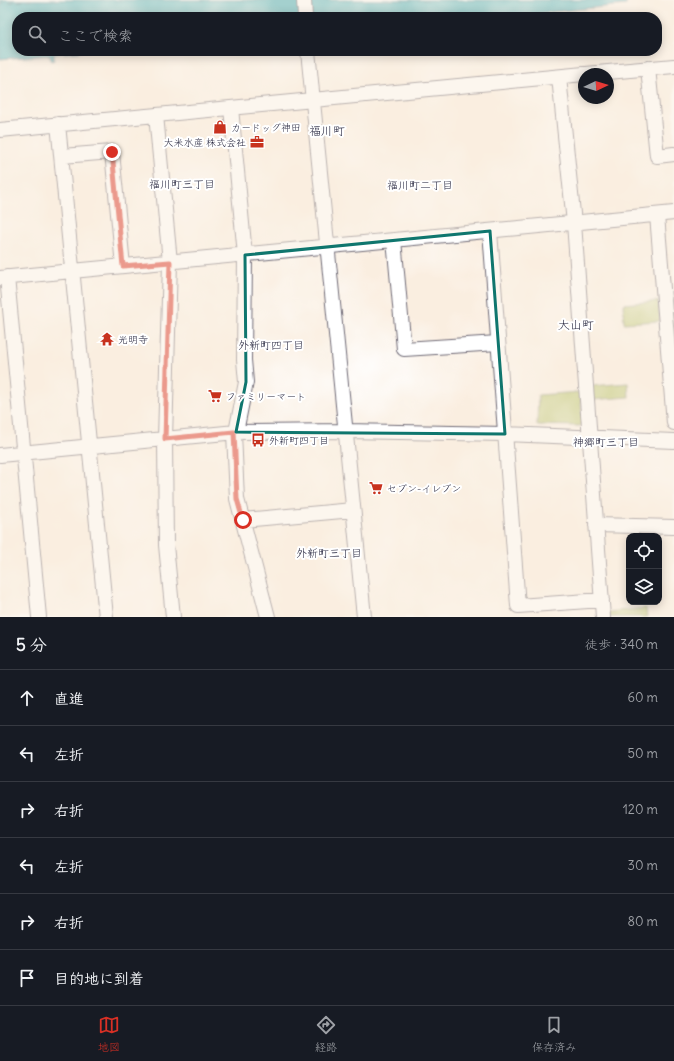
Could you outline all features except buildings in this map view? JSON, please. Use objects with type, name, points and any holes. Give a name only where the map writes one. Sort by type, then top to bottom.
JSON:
[{"type":"street","points":[[304,0],[305,12]]},
{"type":"street","points":[[309,56],[364,617]]},
{"type":"street","points":[[614,71],[674,66]]},
{"type":"street","points":[[648,68],[657,156],[674,154]]},
{"type":"street","points":[[0,130],[578,75]]},
{"type":"street","points":[[559,76],[574,223],[603,617]]},
{"type":"street","points":[[231,108],[245,254],[244,360],[246,382],[235,432],[237,499],[268,617]]},
{"type":"street","points":[[156,115],[170,262],[165,439],[166,545],[173,617]]},
{"type":"street","points":[[58,124],[106,617]]},
{"type":"street","points":[[62,156],[112,152],[123,266]]},
{"type":"street","points":[[39,617],[24,453],[3,278],[674,213]]},
{"type":"street","points":[[657,215],[674,423]]},
{"type":"street","points":[[490,231],[518,606],[602,600]]},
{"type":"street","points":[[394,240],[404,349],[498,343]]},
{"type":"street","points":[[0,455],[235,432],[346,431],[505,434],[674,441]]},
{"type":"street","points":[[243,520],[353,510]]},
{"type":"street","points":[[596,525],[674,527]]},
{"type":"highlighted area","points":[[490,231],[505,434],[236,432],[246,382],[245,255]]},
{"type":"green space","points":[[658,301],[660,321],[624,323],[623,304]]},
{"type":"green space","points":[[628,383],[629,397],[592,400],[591,386]]},
{"type":"green space","points":[[580,392],[583,424],[580,426],[537,425],[538,395]]},
{"type":"green space","points":[[646,608],[647,617],[608,617],[608,612]]},
{"type":"water","points":[[0,0],[627,0],[626,5],[551,12],[12,12],[12,56],[38,56],[0,59]]},
{"type":"water","points":[[50,56],[54,56],[54,60],[51,61]]},
{"type":"ferry route","points":[[0,3],[36,0]]},
{"type":"place","name":"カードッグ神田","points":[[220,127]]},
{"type":"place","name":"大米水産 株式会社","points":[[257,142]]},
{"type":"place","name":"光明寺","points":[[107,339]]},
{"type":"place","name":"ファミリーマート","points":[[215,396]]},
{"type":"place","name":"外新町四丁目","points":[[258,440]]},
{"type":"place","name":"セブン-イレブン","points":[[376,488]]},
{"type":"district","name":"福川町","points":[[327,130]]},
{"type":"district","name":"福川町三丁目","points":[[182,184]]},
{"type":"district","name":"福川町二丁目","points":[[420,185]]},
{"type":"district","name":"大山町","points":[[576,324]]},
{"type":"district","name":"外新町四丁目","points":[[271,345]]},
{"type":"district","name":"神郷町三丁目","points":[[606,442]]},
{"type":"district","name":"外新町三丁目","points":[[329,553]]},
{"type":"route","points":[[112,152],[123,266],[170,262],[165,439],[234,432],[237,499],[243,520]]}]
